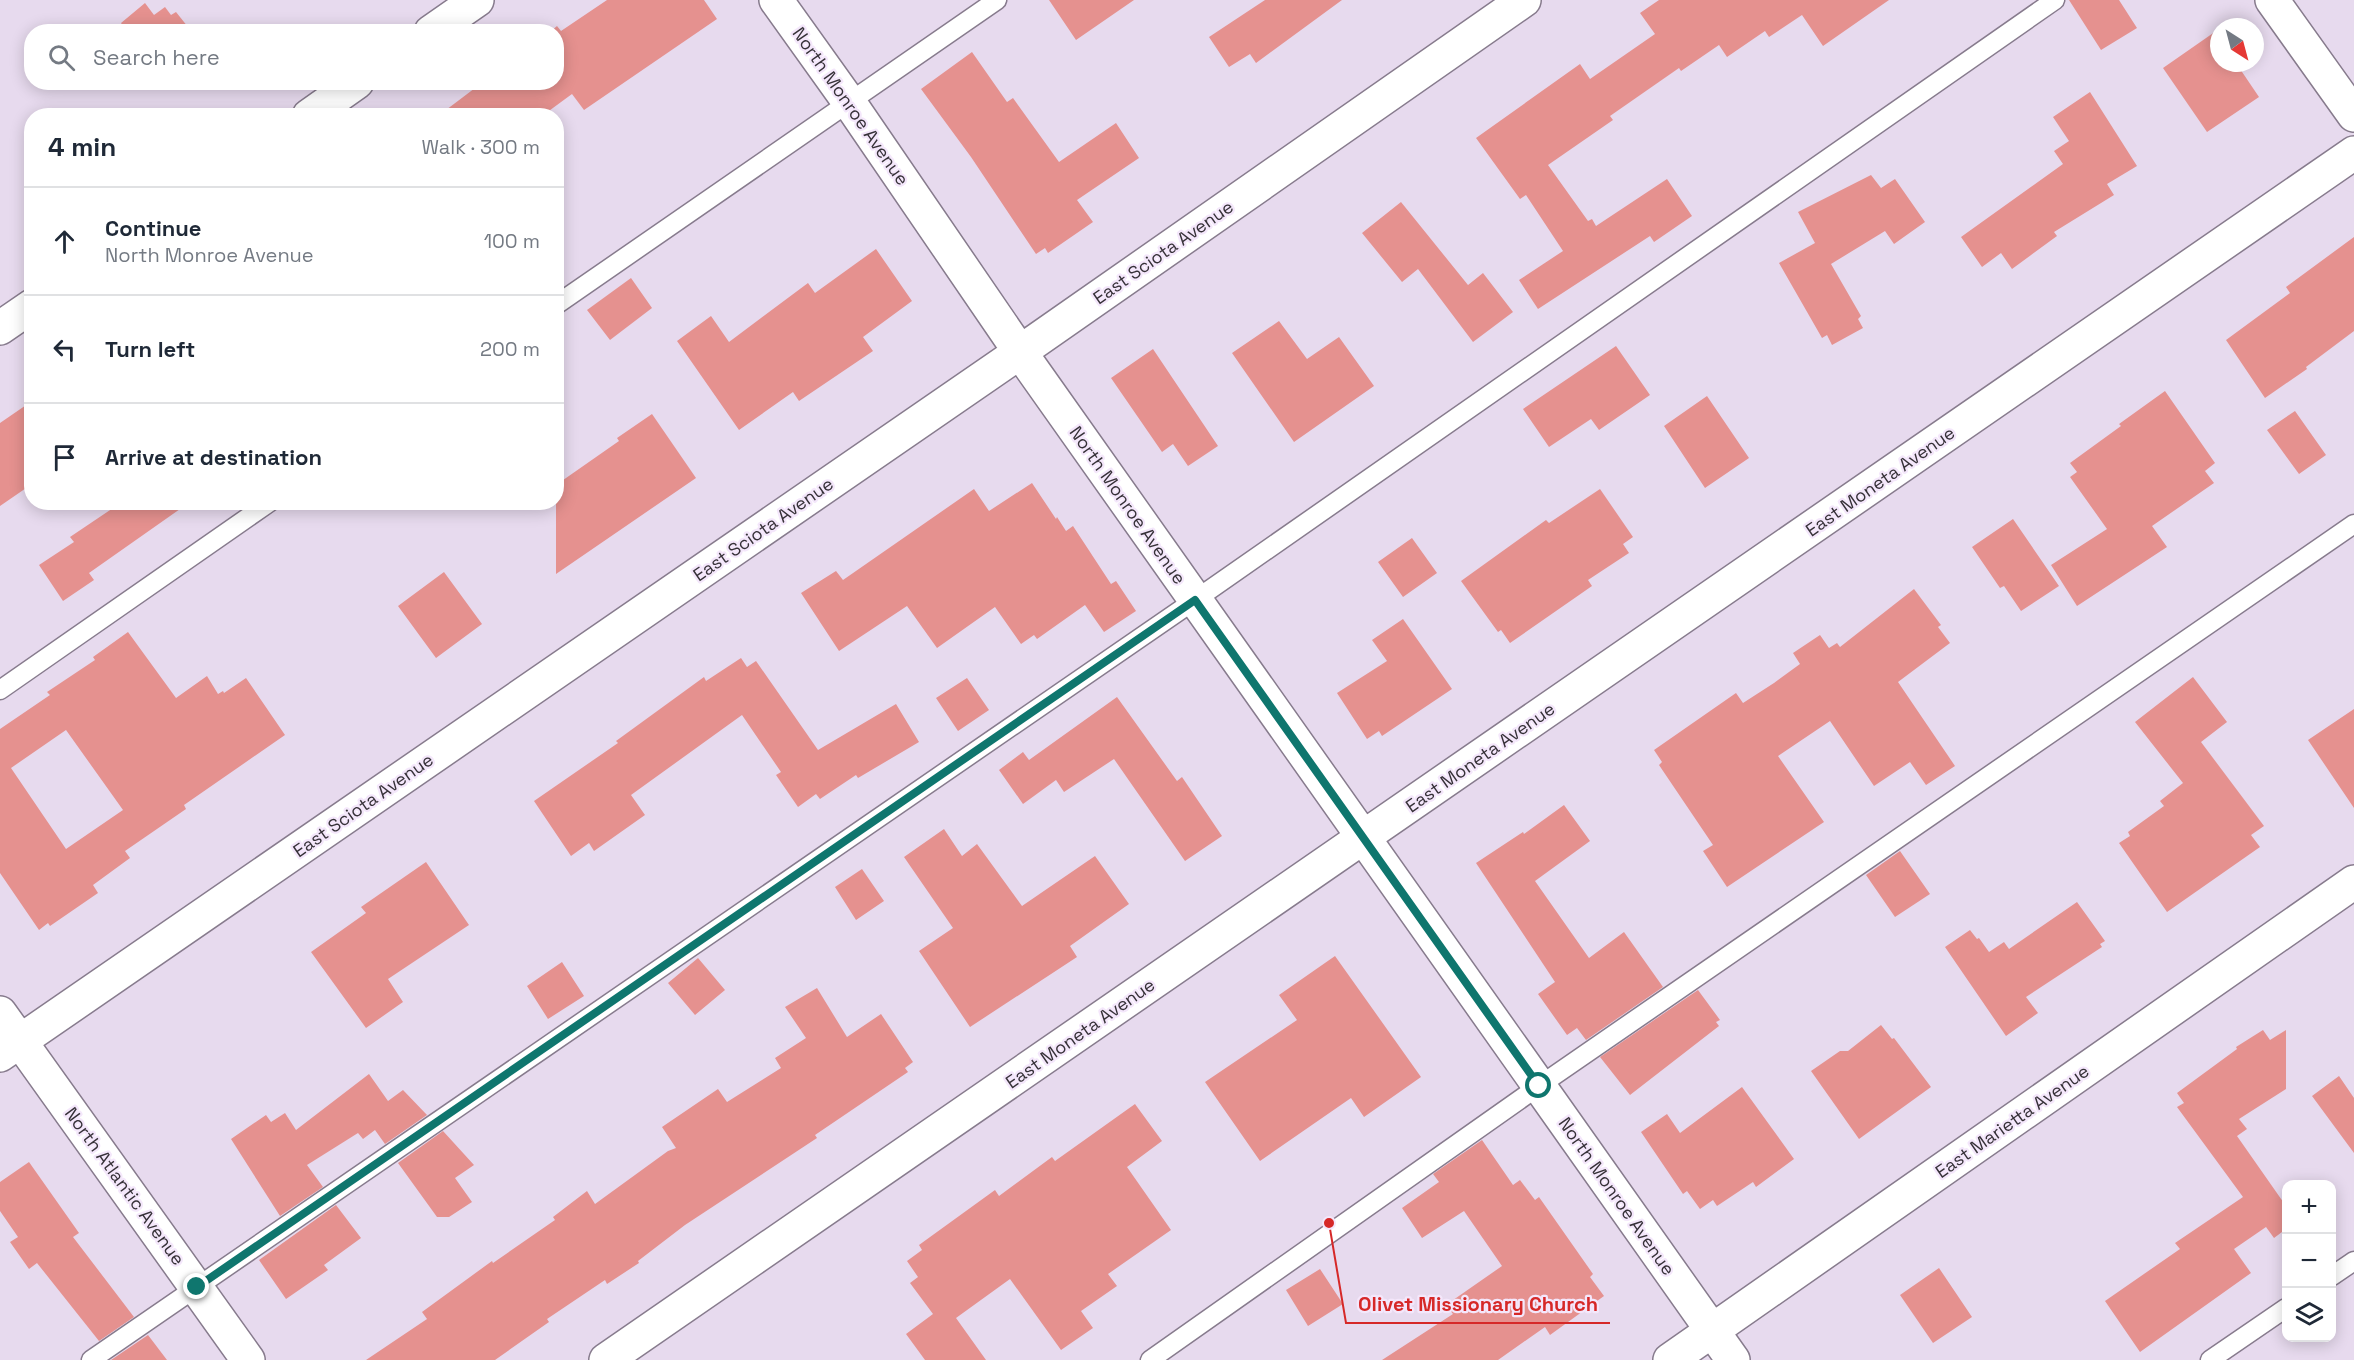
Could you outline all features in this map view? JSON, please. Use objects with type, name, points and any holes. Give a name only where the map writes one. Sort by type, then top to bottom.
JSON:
[{"type":"street","points":[[442,24],[477,0]]},
{"type":"street","name":"North Monroe Avenue","points":[[776,0],[849,102],[1020,352],[1734,1360]]},
{"type":"street","name":"East Sciota Avenue","points":[[10,1048],[1020,352],[1524,0]]},
{"type":"street","points":[[2272,0],[2354,115]]},
{"type":"street","points":[[320,108],[346,90]]},
{"type":"street","name":"East Moneta Avenue","points":[[606,1360],[2354,153]]},
{"type":"street","points":[[0,327],[24,311]]},
{"type":"street","name":"East Marietta Avenue","points":[[1670,1360],[2354,882]]},
{"type":"street","name":"North Atlantic Avenue","points":[[0,1013],[10,1048],[197,1287],[248,1360]]},
{"type":"lane","points":[[564,298],[997,0]]},
{"type":"lane","points":[[91,1360],[1195,600],[2055,0]]},
{"type":"lane","points":[[0,690],[259,510]]},
{"type":"lane","points":[[1150,1360],[1539,1086],[2354,524]]},
{"type":"lane","points":[[2336,1273],[2354,1261]]},
{"type":"lane","points":[[2210,1360],[2282,1311]]},
{"type":"building","points":[[607,0],[704,0],[717,19],[584,110],[572,94],[553,108],[449,108],[472,90],[564,90],[564,29]]},
{"type":"building","points":[[1049,0],[1134,0],[1076,40]]},
{"type":"building","points":[[1265,0],[1342,0],[1256,63],[1250,54],[1229,67],[1209,37]]},
{"type":"building","points":[[1659,0],[1889,0],[1823,46],[1802,15],[1769,37],[1765,31],[1727,57],[1719,45],[1681,71],[1679,68],[1610,116],[1613,120],[1548,165],[1588,221],[1592,219],[1596,226],[1667,179],[1692,216],[1654,242],[1650,236],[1538,309],[1519,280],[1563,251],[1526,195],[1520,199],[1476,138],[1580,64],[1590,79],[1655,34],[1640,13]]},
{"type":"building","points":[[2069,0],[2119,0],[2137,28],[2101,50]]},
{"type":"building","points":[[145,3],[154,15],[165,7],[171,15],[176,12],[186,24],[122,24]]},
{"type":"building","points":[[2210,35],[2210,72],[2242,72],[2259,97],[2207,132],[2163,68]]},
{"type":"building","points":[[972,52],[1007,102],[1013,98],[1059,162],[1116,123],[1139,158],[1077,200],[1093,222],[1048,253],[1045,248],[1036,254],[971,157],[921,89]]},
{"type":"building","points":[[2090,92],[2137,166],[2107,184],[2114,195],[2054,232],[2057,236],[2012,269],[2001,253],[1982,267],[1961,237],[2063,164],[2054,151],[2069,141],[2053,117]]},
{"type":"building","points":[[1871,175],[1881,188],[1895,179],[1925,222],[1894,244],[1885,231],[1831,264],[1861,316],[1858,319],[1863,328],[1832,345],[1827,335],[1822,338],[1779,263],[1815,243],[1798,212]]},
{"type":"building","points":[[1401,202],[1468,285],[1483,273],[1513,312],[1473,342],[1418,269],[1402,282],[1362,233]]},
{"type":"building","points":[[2354,237],[2354,331],[2306,367],[2307,369],[2265,398],[2226,340],[2290,293],[2286,287]]},
{"type":"building","points":[[876,249],[912,301],[863,337],[873,351],[799,401],[793,392],[739,430],[677,341],[711,316],[729,342],[808,283],[815,293]]},
{"type":"building","points":[[631,278],[652,308],[610,340],[587,310]]},
{"type":"building","points":[[1279,321],[1307,359],[1339,337],[1374,386],[1294,442],[1232,353]]},
{"type":"building","points":[[1616,346],[1650,395],[1599,430],[1591,419],[1549,447],[1523,409]]},
{"type":"building","points":[[1153,349],[1218,446],[1188,466],[1173,444],[1162,452],[1111,378]]},
{"type":"building","points":[[2165,391],[2215,463],[2205,471],[2214,483],[2152,526],[2167,547],[2077,606],[2051,565],[2107,529],[2070,477],[2077,472],[2070,463]]},
{"type":"building","points":[[1707,396],[1749,458],[1705,488],[1664,426]]},
{"type":"building","points":[[24,406],[24,490],[0,506],[0,423]]},
{"type":"building","points":[[2295,411],[2326,455],[2299,474],[2267,430]]},
{"type":"building","points":[[652,414],[696,478],[556,574],[556,510],[564,510],[564,479],[619,441],[617,438]]},
{"type":"building","points":[[1032,483],[1066,531],[1073,526],[1111,584],[1116,581],[1136,611],[1104,632],[1085,605],[1037,639],[1034,635],[1021,644],[995,607],[937,648],[907,606],[839,651],[801,593],[836,571],[843,580],[974,489],[989,511]]},
{"type":"building","points":[[1600,489],[1633,537],[1623,544],[1629,553],[1588,580],[1592,586],[1510,643],[1501,630],[1498,632],[1461,581],[1546,520],[1549,523]]},
{"type":"building","points":[[110,510],[179,510],[89,573],[94,580],[63,601],[39,565],[74,542],[70,537]]},
{"type":"building","points":[[2013,519],[2059,586],[2021,611],[2004,586],[2000,588],[1972,547]]},
{"type":"building","points":[[1412,538],[1437,573],[1403,597],[1378,562]]},
{"type":"building","points":[[444,572],[482,624],[436,658],[398,606]]},
{"type":"building","points":[[1914,589],[1941,625],[1938,627],[1950,643],[1898,682],[1955,766],[1926,785],[1910,762],[1874,786],[1830,721],[1778,756],[1824,822],[1727,887],[1703,851],[1713,845],[1659,765],[1662,762],[1654,750],[1736,693],[1743,703],[1774,683],[1800,664],[1793,653],[1820,635],[1829,648],[1837,643],[1840,647]]},
{"type":"building","points":[[1403,619],[1452,689],[1382,736],[1379,731],[1367,739],[1337,693],[1387,661],[1372,640]]},
{"type":"building","points":[[128,632],[176,698],[207,676],[218,694],[223,691],[224,693],[246,678],[285,735],[184,805],[186,809],[125,851],[130,858],[93,885],[98,893],[50,926],[48,923],[39,930],[0,873],[0,729],[50,695],[47,692],[95,660],[93,657]],"holes":[[[66,730],[123,810],[66,849],[11,768]]]},
{"type":"building","points":[[741,658],[747,667],[756,661],[818,750],[896,704],[919,742],[858,778],[856,775],[820,799],[816,794],[798,807],[776,775],[781,772],[742,715],[631,795],[645,815],[594,851],[589,843],[571,856],[534,801],[618,743],[616,741],[704,677],[706,681]]},
{"type":"building","points":[[2193,677],[2227,722],[2201,742],[2264,826],[2251,835],[2260,847],[2167,912],[2119,843],[2130,836],[2128,832],[2164,806],[2160,801],[2183,783],[2135,722]]},
{"type":"building","points":[[967,678],[989,710],[958,731],[936,698]]},
{"type":"building","points":[[1117,697],[1177,781],[1182,777],[1222,836],[1185,861],[1114,759],[1064,792],[1056,780],[1023,804],[999,770],[1023,752],[1029,760]]},
{"type":"building","points":[[2354,709],[2354,808],[2308,740]]},
{"type":"building","points":[[1564,805],[1590,841],[1535,881],[1589,958],[1624,932],[1663,987],[1586,1040],[1577,1028],[1567,1035],[1538,994],[1555,982],[1476,863],[1523,832],[1524,834]]},
{"type":"building","points":[[944,829],[962,856],[977,844],[1022,906],[1095,856],[1129,904],[1070,946],[1077,957],[970,1027],[919,951],[953,928],[904,857]]},
{"type":"building","points":[[1900,851],[1930,894],[1895,917],[1866,875]]},
{"type":"building","points":[[426,862],[469,925],[388,979],[403,1002],[366,1028],[311,952],[366,913],[361,907]]},
{"type":"building","points":[[862,869],[884,901],[856,920],[835,887]]},
{"type":"building","points":[[2077,902],[2105,941],[2100,944],[2102,947],[2026,997],[2038,1013],[2006,1036],[1945,947],[1970,930],[1989,952],[2004,942],[2009,949]]},
{"type":"building","points":[[1335,956],[1421,1077],[1364,1117],[1351,1098],[1260,1161],[1205,1082],[1297,1020],[1279,995]]},
{"type":"building","points":[[698,958],[725,990],[695,1015],[668,983]]},
{"type":"building","points":[[562,962],[584,996],[548,1019],[527,986]]},
{"type":"building","points":[[817,988],[847,1037],[881,1014],[913,1062],[905,1068],[908,1072],[815,1135],[817,1138],[685,1225],[638,1261],[639,1263],[607,1284],[605,1280],[547,1319],[549,1322],[495,1360],[366,1360],[427,1319],[422,1312],[492,1261],[493,1263],[555,1220],[553,1217],[587,1191],[595,1204],[668,1151],[676,1148],[662,1127],[718,1089],[727,1102],[781,1068],[775,1058],[806,1038],[785,1007]]},
{"type":"building","points":[[1698,990],[1720,1020],[1716,1022],[1719,1026],[1630,1095],[1600,1057]]},
{"type":"building","points":[[1881,1025],[1892,1039],[1894,1038],[1931,1087],[1859,1139],[1811,1071],[1840,1051],[1848,1051]]},
{"type":"building","points":[[2263,1030],[2270,1040],[2286,1030],[2286,1089],[2239,1119],[2247,1129],[2237,1136],[2282,1200],[2282,1232],[2274,1238],[2266,1227],[2234,1249],[2251,1273],[2140,1352],[2105,1301],[2180,1249],[2175,1243],[2243,1197],[2177,1107],[2184,1103],[2177,1093],[2237,1049],[2236,1047]]},
{"type":"building","points":[[369,1074],[388,1101],[403,1090],[427,1115],[385,1144],[375,1130],[363,1139],[358,1133],[307,1165],[323,1187],[280,1216],[231,1139],[266,1115],[271,1122],[285,1113],[296,1130]]},
{"type":"building","points":[[2339,1076],[2354,1098],[2354,1153],[2312,1096]]},
{"type":"building","points":[[1742,1087],[1794,1159],[1756,1187],[1753,1182],[1717,1206],[1713,1200],[1700,1209],[1687,1191],[1683,1194],[1641,1132],[1667,1114],[1680,1133]]},
{"type":"building","points":[[1135,1104],[1162,1141],[1127,1167],[1171,1230],[1108,1274],[1117,1286],[1081,1311],[1093,1328],[1061,1350],[1010,1279],[956,1318],[986,1360],[925,1360],[906,1334],[933,1314],[910,1283],[918,1277],[907,1261],[922,1250],[919,1245],[995,1190],[999,1196],[1052,1157],[1055,1161]]},
{"type":"building","points":[[443,1131],[474,1165],[455,1178],[472,1202],[449,1217],[437,1217],[398,1163]]},
{"type":"building","points":[[1482,1140],[1513,1185],[1520,1180],[1535,1200],[1539,1197],[1593,1274],[1590,1277],[1604,1296],[1550,1335],[1545,1327],[1498,1360],[1382,1360],[1453,1314],[1446,1305],[1502,1266],[1464,1211],[1422,1238],[1402,1208],[1439,1182],[1433,1174]]},
{"type":"building","points":[[29,1162],[79,1233],[73,1237],[134,1317],[99,1341],[37,1263],[29,1269],[10,1242],[18,1237],[0,1211],[0,1182]]},
{"type":"building","points":[[336,1205],[361,1238],[324,1265],[328,1270],[286,1299],[259,1260]]},
{"type":"building","points":[[1939,1268],[1972,1317],[1933,1343],[1900,1295]]},
{"type":"building","points":[[1320,1269],[1343,1304],[1308,1326],[1286,1290]]},
{"type":"building","points":[[148,1335],[167,1360],[111,1360]]},
{"type":"place","name":"Olivet Missionary Church","points":[[1329,1223]]},
{"type":"route","points":[[197,1287],[1195,600],[1539,1086]]}]
